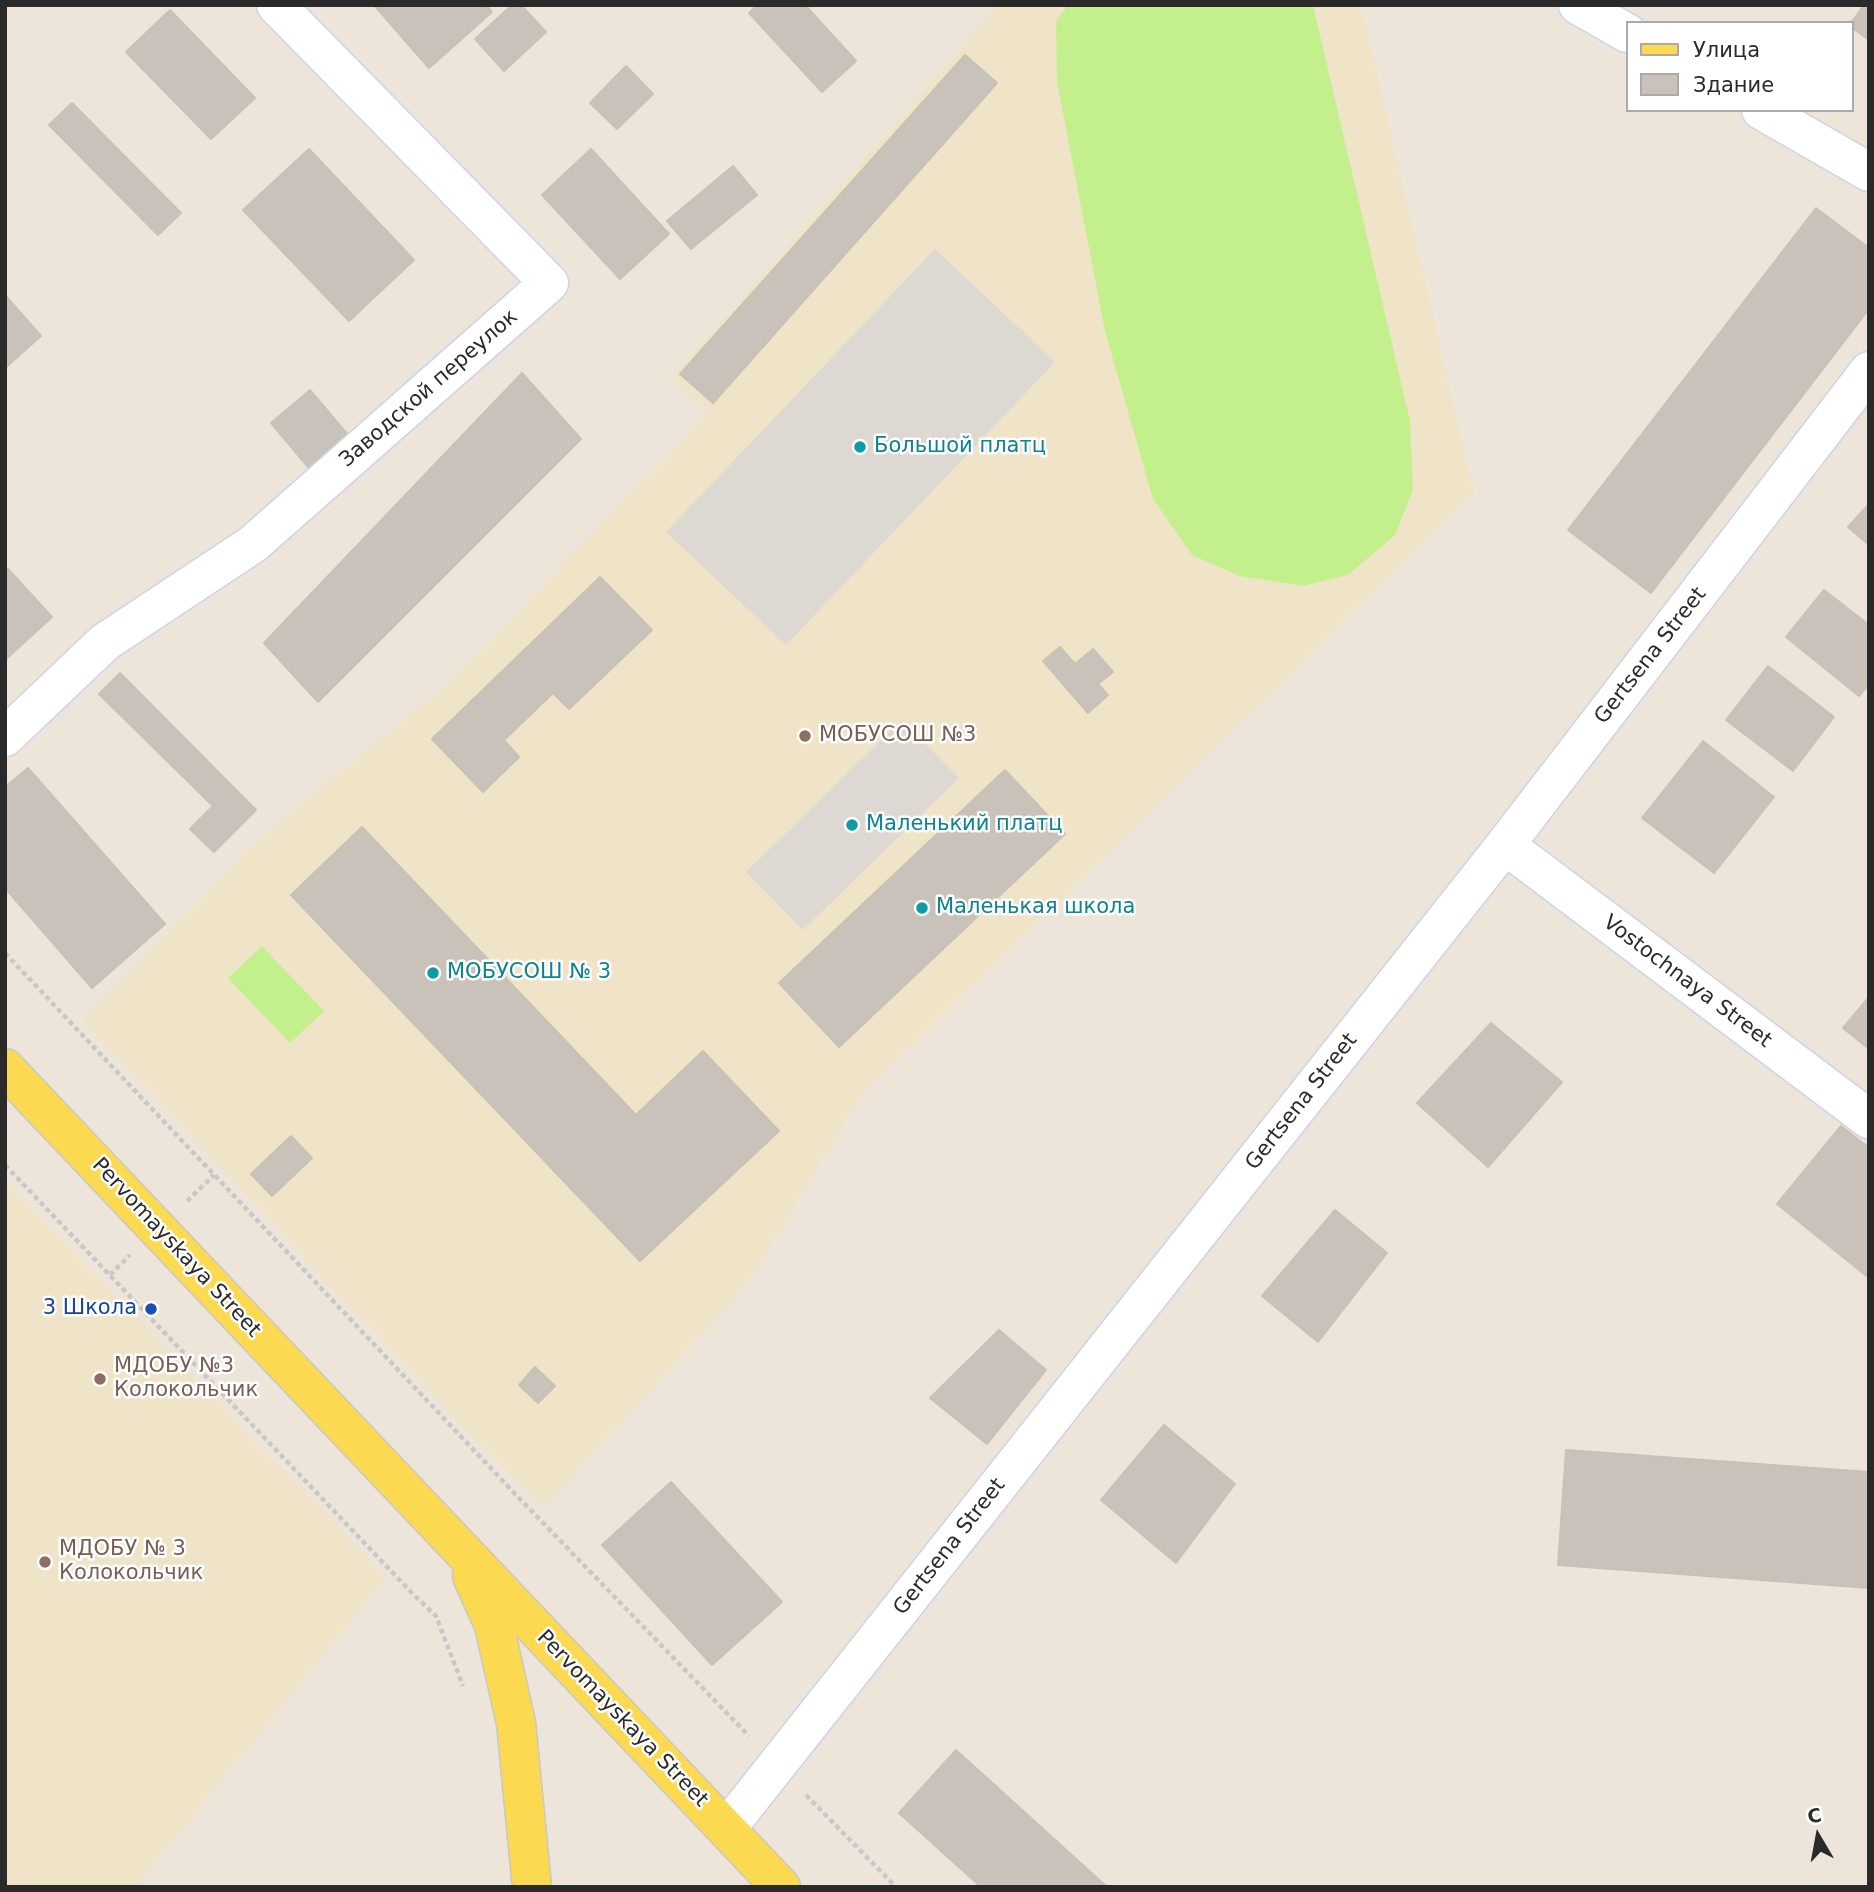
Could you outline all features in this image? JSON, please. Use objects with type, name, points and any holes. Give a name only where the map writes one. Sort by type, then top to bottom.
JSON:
[{"type":"main road","name":"Pervomayskaya Street","points":[[5,1068],[782,1887]]},
{"type":"main road","name":"Pervomayskaya Street","points":[[462,1551],[494,1625],[516,1723],[532,1887]]},
{"type":"street","name":"Заводской переулок","points":[[5,737],[105,642],[253,544],[549,283],[276,5]]},
{"type":"street","points":[[1578,5],[1626,32]]},
{"type":"street","points":[[1764,112],[1869,172]]},
{"type":"street","name":"Gertsena Street","points":[[727,1828],[1505,845],[1869,371]]},
{"type":"street","name":"Vostochnaya Street","points":[[1505,845],[1869,1119]]},
{"type":"path","points":[[5,953],[518,1497],[896,1887]]},
{"type":"path","points":[[5,1165],[436,1616],[465,1690]]},
{"type":"shaded area","name":"МОБУСОШ №3","points":[[998,5],[1361,5],[1474,494],[861,1095],[747,1285],[545,1507],[493,1459],[83,1020],[251,845],[453,679],[709,411],[669,381]]},
{"type":"shaded area","name":"Большой платц","points":[[935,249],[1055,362],[786,645],[666,532]]},
{"type":"shaded area","name":"Маленький платц","points":[[902,720],[959,778],[803,930],[746,872]]},
{"type":"shaded area","name":"МДОБУ №3 Колокольчик","points":[[5,1180],[386,1578],[135,1887],[5,1887]]},
{"type":"green space","points":[[1068,5],[1313,5],[1410,421],[1413,490],[1395,535],[1348,575],[1303,586],[1240,576],[1192,555],[1153,499],[1105,331],[1057,82],[1056,21]]},
{"type":"green space","points":[[262,946],[324,1011],[290,1043],[228,978]]},
{"type":"building","points":[[374,5],[486,5],[492,12],[429,68]]},
{"type":"building","points":[[512,5],[521,5],[546,32],[504,71],[475,39]]},
{"type":"building","points":[[757,5],[805,5],[856,61],[822,92],[749,13]]},
{"type":"building","points":[[1864,5],[1869,5],[1869,40],[1853,28],[1852,21]]},
{"type":"building","points":[[170,10],[255,98],[211,139],[126,52]]},
{"type":"building","points":[[965,55],[997,83],[713,403],[680,374]]},
{"type":"building","points":[[626,66],[653,94],[617,129],[590,103]]},
{"type":"building","points":[[72,103],[181,213],[158,235],[49,125]]},
{"type":"building","points":[[309,149],[414,260],[349,321],[243,210]]},
{"type":"building","points":[[591,149],[669,234],[620,279],[542,195]]},
{"type":"building","points":[[733,166],[757,195],[691,249],[667,221]]},
{"type":"building","points":[[1816,208],[1869,248],[1869,309],[1651,593],[1568,530]]},
{"type":"building","points":[[5,295],[41,336],[5,368]]},
{"type":"building","points":[[522,373],[581,439],[318,702],[264,643]]},
{"type":"building","points":[[310,390],[353,441],[314,474],[271,423]]},
{"type":"building","points":[[1869,504],[1869,545],[1848,527]]},
{"type":"building","points":[[8,569],[52,617],[5,660],[5,571]]},
{"type":"building","points":[[600,577],[652,630],[569,709],[553,693],[504,740],[519,757],[483,792],[432,739]]},
{"type":"building","points":[[1824,590],[1869,625],[1869,684],[1859,696],[1786,637]]},
{"type":"building","points":[[1060,647],[1075,664],[1093,649],[1113,672],[1098,684],[1108,695],[1088,713],[1043,661]]},
{"type":"building","points":[[1768,666],[1834,717],[1793,771],[1726,720]]},
{"type":"building","points":[[120,673],[256,810],[214,852],[190,829],[213,806],[99,694]]},
{"type":"building","points":[[1703,741],[1774,797],[1714,873],[1642,818]]},
{"type":"building","points":[[28,768],[165,924],[92,988],[5,888],[5,787]]},
{"type":"building","name":"Маленькая школа","points":[[1005,770],[1065,834],[839,1047],[779,983]]},
{"type":"building","name":"МОБУСОШ № 3","points":[[362,827],[636,1115],[703,1051],[779,1131],[640,1261],[291,895]]},
{"type":"building","points":[[1869,997],[1869,1049],[1843,1028]]},
{"type":"building","points":[[1491,1023],[1562,1082],[1488,1167],[1417,1103]]},
{"type":"building","points":[[1841,1126],[1869,1148],[1869,1278],[1777,1204]]},
{"type":"building","points":[[291,1136],[312,1158],[272,1196],[251,1174]]},
{"type":"building","points":[[1335,1210],[1387,1253],[1318,1342],[1262,1296]]},
{"type":"building","points":[[999,1330],[1046,1370],[987,1444],[930,1398]]},
{"type":"building","points":[[535,1367],[555,1386],[538,1403],[519,1385]]},
{"type":"building","points":[[1164,1425],[1235,1484],[1176,1563],[1101,1500]]},
{"type":"building","points":[[1566,1450],[1869,1472],[1869,1588],[1558,1565]]},
{"type":"building","points":[[671,1482],[782,1602],[712,1665],[602,1545]]},
{"type":"building","points":[[956,1750],[1107,1887],[981,1887],[899,1813]]},
{"type":"place","name":"Большой платц","points":[[860,447]]},
{"type":"place","name":"МОБУСОШ №3","points":[[805,736]]},
{"type":"place","name":"Маленький платц","points":[[852,825]]},
{"type":"place","name":"Маленькая школа","points":[[922,908]]},
{"type":"place","name":"МОБУСОШ № 3","points":[[433,973]]},
{"type":"place","name":"3 Школа","points":[[151,1309]]},
{"type":"place","name":"МДОБУ №3 Колокольчик","points":[[100,1379]]},
{"type":"place","name":"МДОБУ № 3 Колокольчик","points":[[45,1562]]}]
